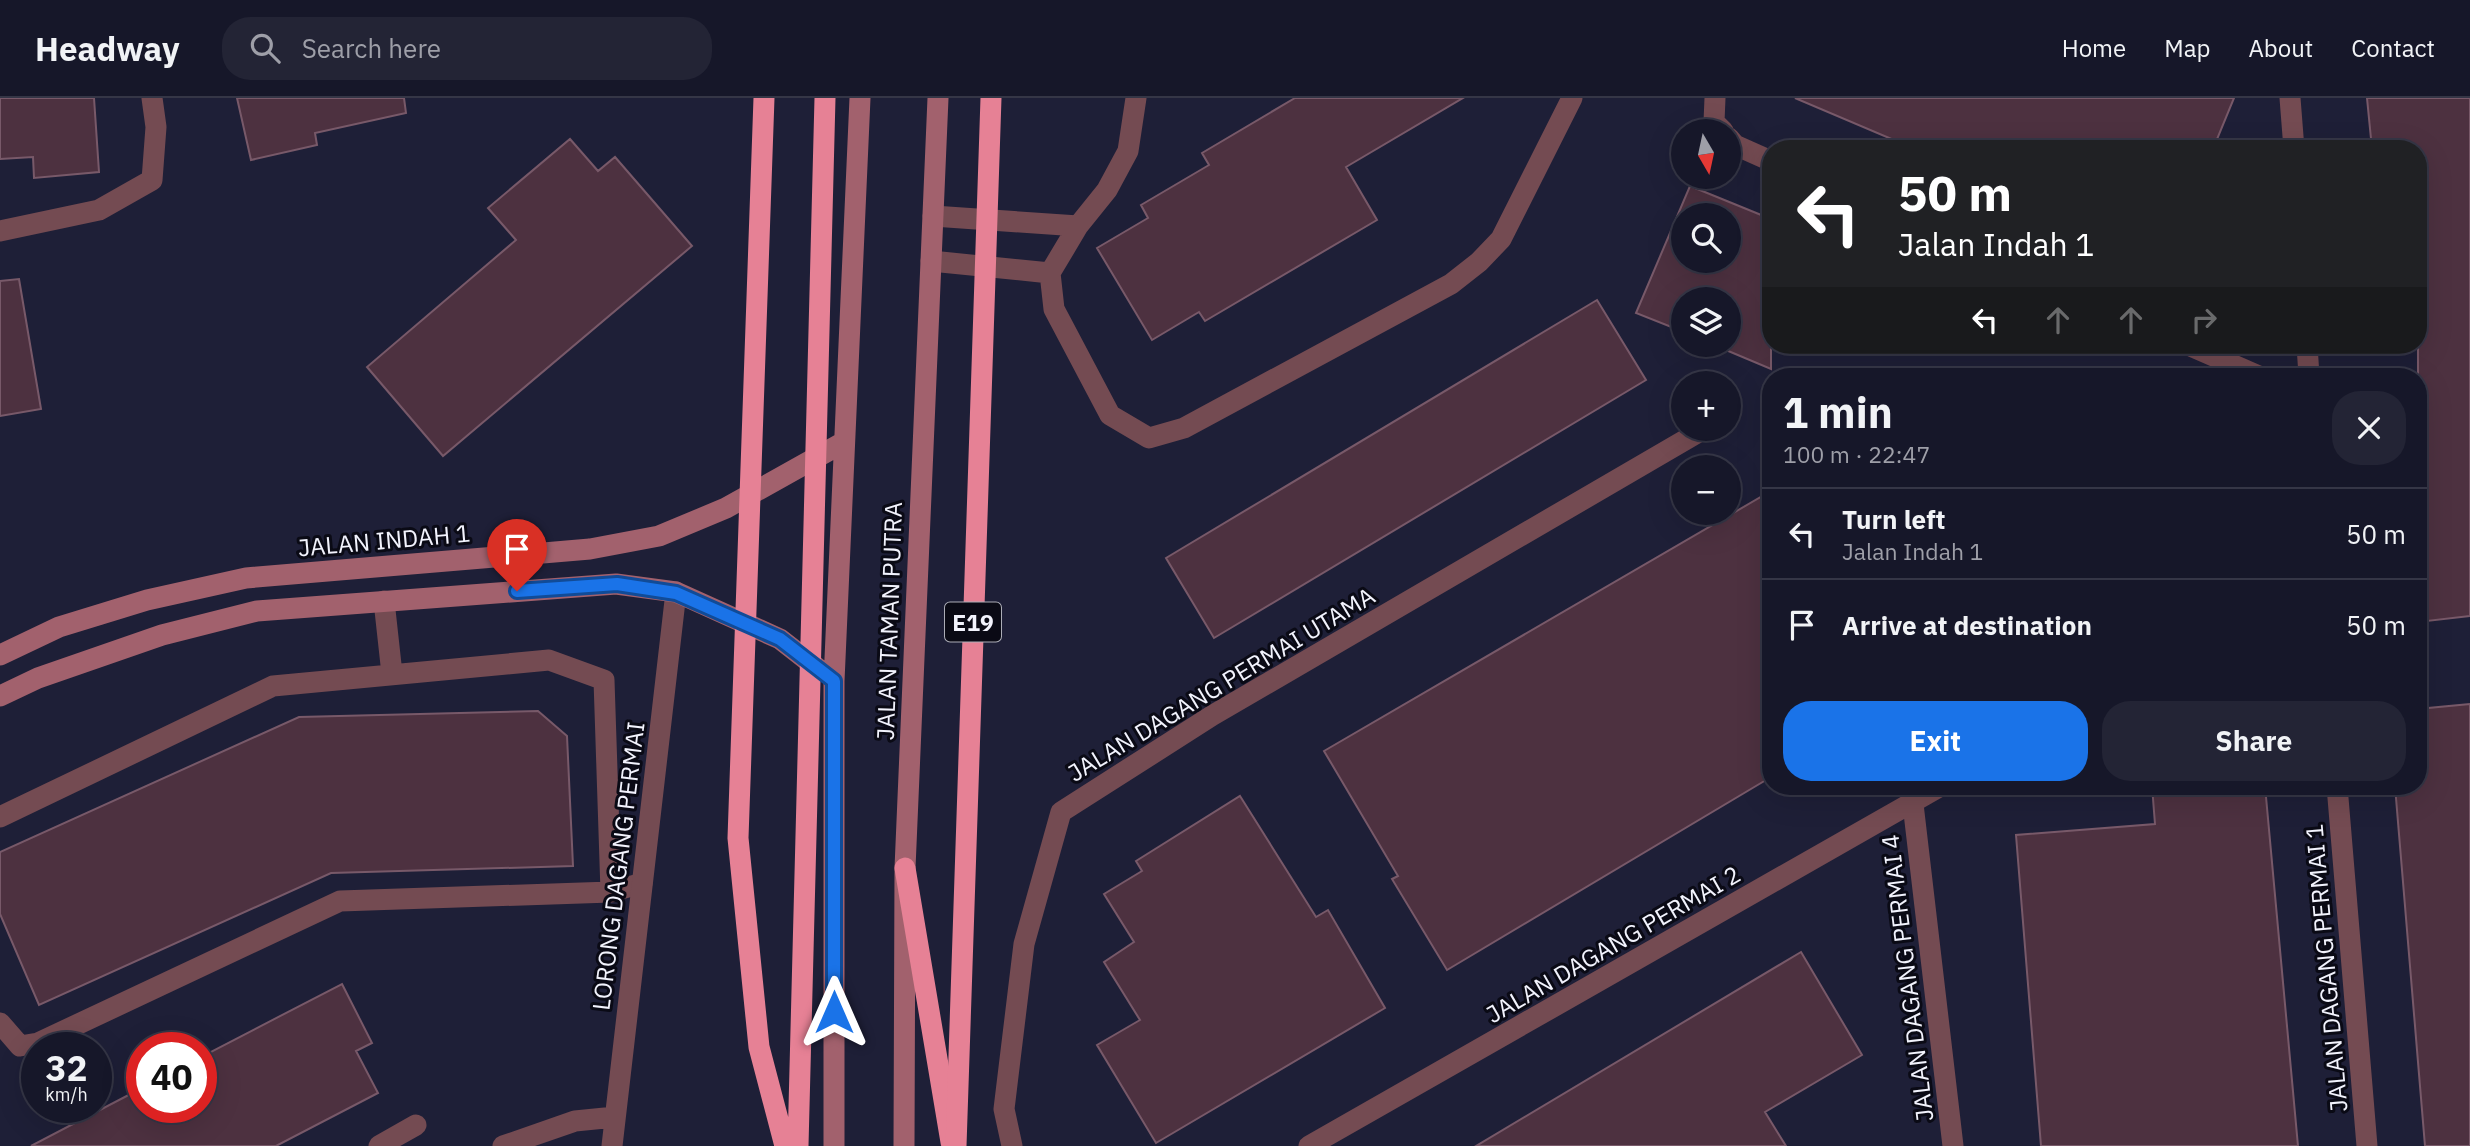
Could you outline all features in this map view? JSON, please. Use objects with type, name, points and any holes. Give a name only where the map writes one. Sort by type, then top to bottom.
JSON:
[{"type":"highway","points":[[764,98],[738,838],[759,1047],[785,1146]]},
{"type":"highway","points":[[799,1146],[825,98]]},
{"type":"highway","name":"E19","points":[[954,1146],[991,98]]},
{"type":"highway","points":[[905,868],[954,1146]]},
{"type":"street","points":[[0,231],[99,210],[152,180],[156,127],[152,98]]},
{"type":"street","name":"JALAN TAMAN PUTRA","points":[[834,1146],[834,681],[860,98]]},
{"type":"street","name":"JALAN TAMAN PUTRA","points":[[904,1146],[905,868],[938,98]]},
{"type":"street","points":[[1136,98],[1128,151],[1107,190],[1078,226],[1049,272],[1054,309],[1111,415],[1149,438],[1184,428],[1451,284],[1479,262],[1501,239],[1572,98]]},
{"type":"street","points":[[1714,119],[1715,98]]},
{"type":"street","points":[[2290,98],[2293,140]]},
{"type":"street","points":[[1741,148],[1762,156]]},
{"type":"street","points":[[933,216],[1078,226]]},
{"type":"street","points":[[931,261],[1049,272]]},
{"type":"street","points":[[2209,354],[2241,368]]},
{"type":"street","name":"JALAN DAGANG PERMAI UTAMA","points":[[1012,1146],[1004,1109],[1024,944],[1061,812],[1213,715],[1682,441]]},
{"type":"street","name":"JALAN INDAH 1","points":[[0,655],[59,627],[97,615],[147,600],[246,578],[590,549],[659,536],[726,508],[845,442]]},
{"type":"street","points":[[0,696],[38,678],[162,635],[257,611],[617,584],[676,593],[780,639],[834,681]]},
{"type":"street","name":"LORONG DAGANG PERMAI","points":[[612,1146],[676,593]]},
{"type":"street","points":[[384,601],[391,674]]},
{"type":"street","points":[[0,817],[273,686],[549,660],[604,680],[611,892]]},
{"type":"street","name":"JALAN DAGANG PERMAI 2","points":[[1310,1146],[1927,795]]},
{"type":"street","name":"JALAN DAGANG PERMAI 1","points":[[2338,795],[2367,1146]]},
{"type":"street","name":"JALAN DAGANG PERMAI 4","points":[[1913,804],[1953,1146]]},
{"type":"street","points":[[0,1023],[20,1046],[38,1043],[340,901],[611,892],[642,883]]},
{"type":"street","points":[[503,1146],[575,1121],[615,1117]]},
{"type":"street","points":[[379,1146],[416,1125]]},
{"type":"building","points":[[0,98],[94,98],[99,172],[34,178],[33,157],[0,159]]},
{"type":"building","points":[[237,98],[404,98],[406,113],[315,133],[317,145],[251,160]]},
{"type":"building","points":[[1295,98],[1463,98],[1346,167],[1377,220],[1205,321],[1199,312],[1152,340],[1097,248],[1148,218],[1141,205],[1209,165],[1202,153]]},
{"type":"building","points":[[1795,98],[2234,98],[2217,140],[1894,140]]},
{"type":"building","points":[[2367,98],[2470,98],[2470,616],[2427,621],[2427,368],[2418,368],[2418,354],[2427,354],[2427,140],[2371,140]]},
{"type":"building","points":[[570,139],[598,171],[615,157],[692,246],[443,456],[367,367],[516,240],[488,208]]},
{"type":"building","points":[[1689,189],[1697,189],[1732,203],[1683,203]]},
{"type":"building","points":[[1741,207],[1762,215],[1762,354],[1771,354],[1771,368],[1741,356],[1741,287],[1671,287],[1671,327],[1636,313],[1671,231],[1671,273],[1741,273]]},
{"type":"building","points":[[19,279],[41,409],[0,416],[0,281]]},
{"type":"building","points":[[1597,300],[1646,380],[1214,638],[1166,558]]},
{"type":"building","points":[[1762,496],[1762,782],[1447,970],[1392,879],[1398,876],[1324,751],[1713,525],[1741,525],[1741,508]]},
{"type":"building","points":[[2470,704],[2470,1146],[2425,1146],[2396,795],[2427,795],[2427,708]]},
{"type":"building","points":[[538,711],[567,736],[573,866],[331,873],[39,1005],[0,914],[0,852],[299,717]]},
{"type":"building","points":[[2153,795],[2266,795],[2298,1146],[2041,1146],[2016,835],[2155,824]]},
{"type":"building","points":[[1240,796],[1316,917],[1328,910],[1385,1008],[1156,1143],[1097,1045],[1140,1020],[1104,962],[1134,942],[1104,894],[1142,871],[1136,861]]},
{"type":"building","points":[[1801,952],[1862,1055],[1765,1112],[1786,1146],[1476,1146]]},
{"type":"building","points":[[342,984],[372,1043],[356,1051],[378,1093],[276,1146],[31,1146],[75,1123],[112,1123],[112,1104],[126,1096],[126,1123],[217,1123],[217,1049]]},
{"type":"route","points":[[517,591],[617,584],[676,593],[780,639],[834,681],[834,1012]]}]
